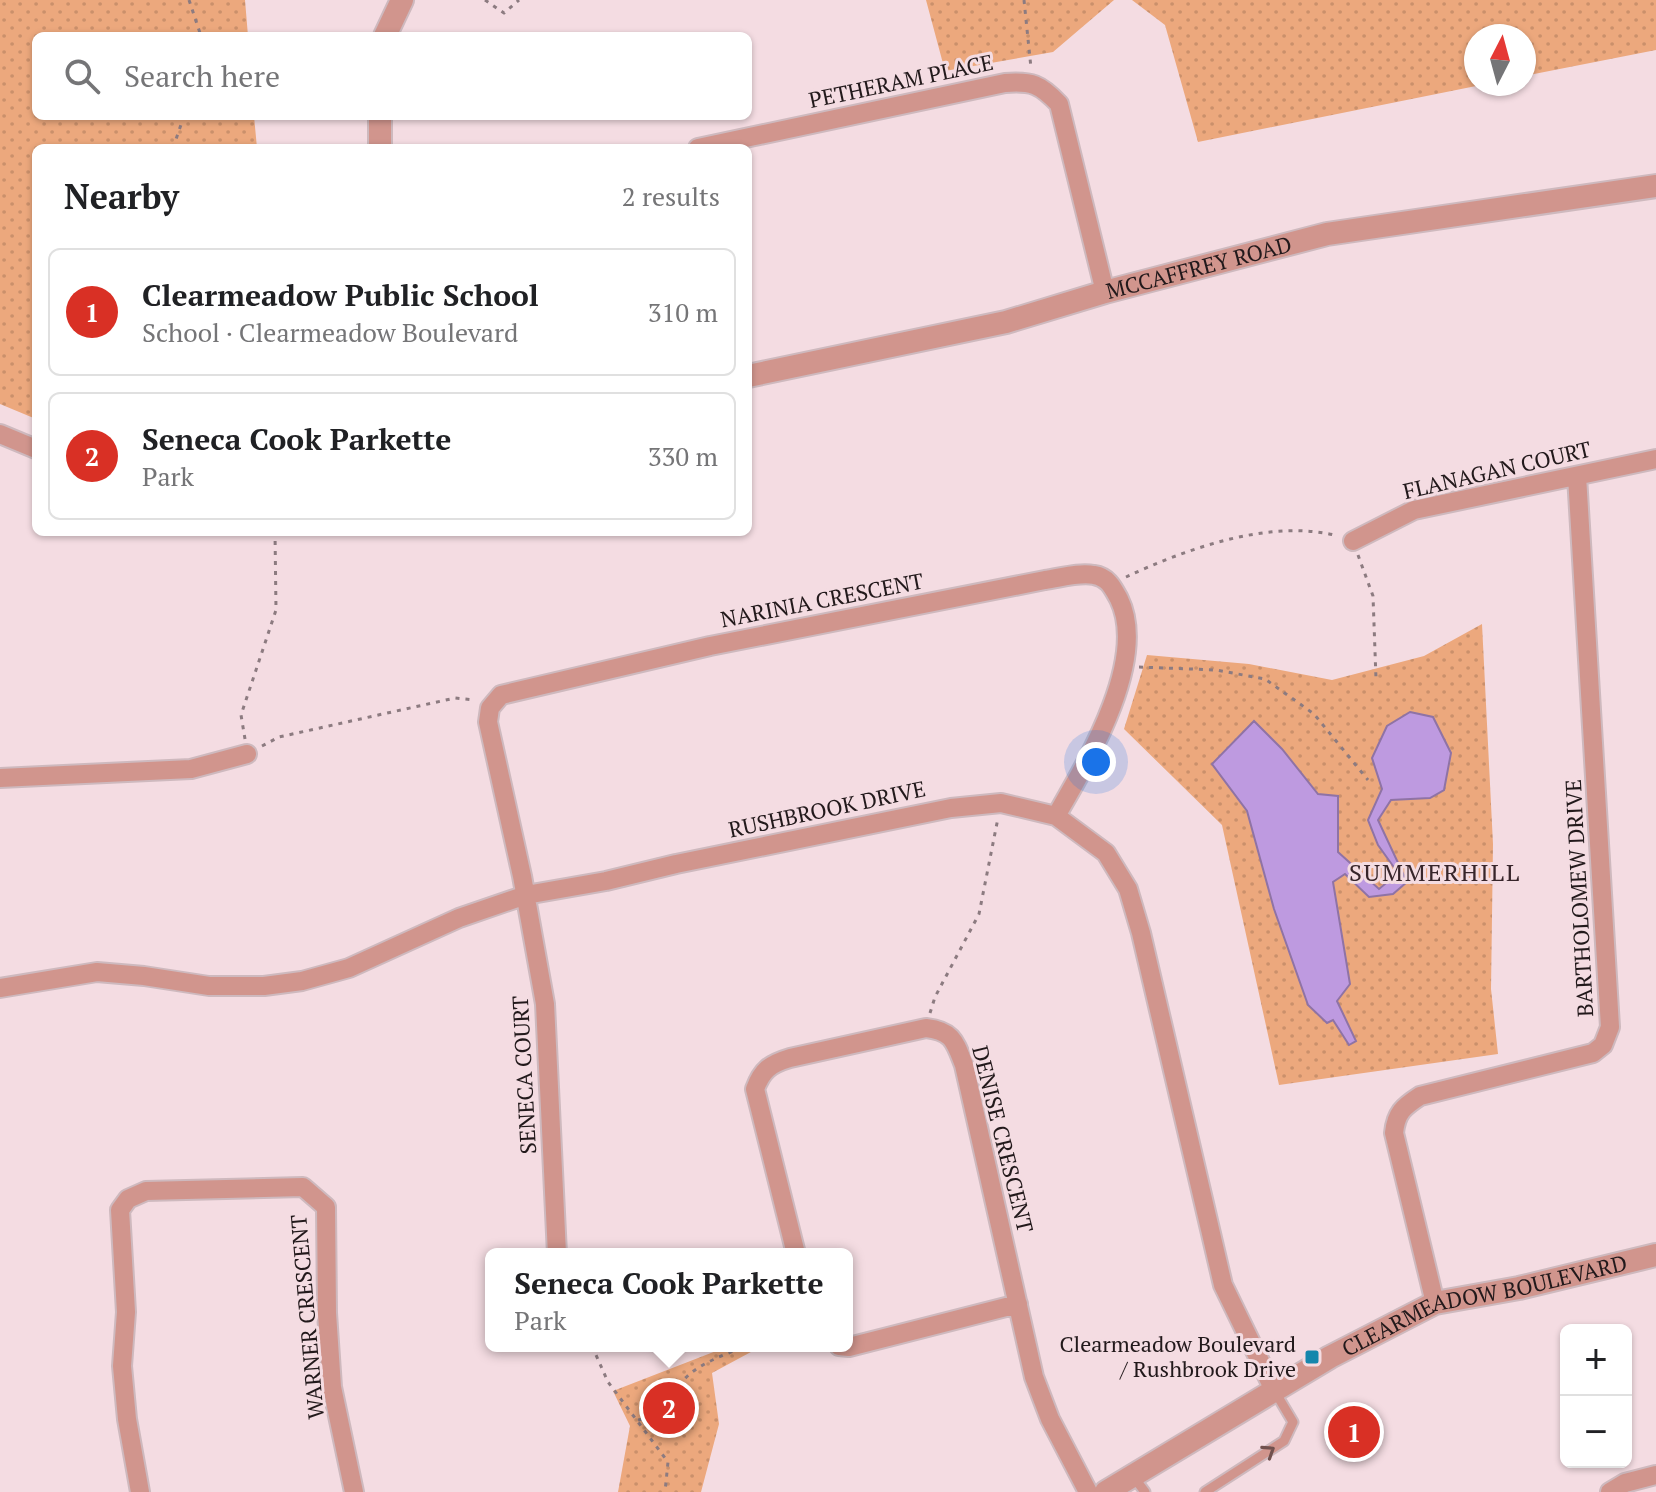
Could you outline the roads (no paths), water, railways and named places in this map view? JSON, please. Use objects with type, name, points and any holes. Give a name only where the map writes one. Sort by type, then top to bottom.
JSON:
[{"type":"street","points":[[387,32],[402,0]]},
{"type":"street","name":"PETHERAM PLACE","points":[[717,144],[1005,83],[1033,83],[1047,91],[1059,104],[1105,292]]},
{"type":"street","points":[[380,120],[380,144]]},
{"type":"street","name":"MCCAFFREY ROAD","points":[[752,375],[1006,322],[1105,292],[1327,234],[1656,186]]},
{"type":"street","points":[[0,434],[32,447]]},
{"type":"street","name":"FLANAGAN COURT","points":[[1353,541],[1414,510],[1656,459]]},
{"type":"street","name":"BARTHOLOMEW DRIVE","points":[[1435,1303],[1394,1133],[1395,1119],[1402,1108],[1420,1096],[1593,1053],[1603,1045],[1610,1027],[1577,476]]},
{"type":"street","name":"NARINIA CRESCENT","points":[[526,895],[489,732],[490,708],[508,692],[710,646],[1045,580],[1096,575],[1111,584],[1123,607],[1125,666],[1120,687],[1103,727],[1056,816]]},
{"type":"street","points":[[0,778],[191,769],[247,754]]},
{"type":"street","name":"RUSHBROOK DRIVE","points":[[0,988],[97,972],[209,986],[264,986],[302,981],[349,968],[459,918],[526,895],[951,808],[1001,803],[1056,816],[1106,853],[1128,889],[1223,1285],[1274,1390]]},
{"type":"street","name":"SENECA COURT","points":[[526,895],[545,1004],[557,1248]]},
{"type":"street","name":"DENISE CRESCENT","points":[[795,1248],[755,1089],[765,1069],[790,1058],[926,1028],[947,1033],[964,1065],[1034,1377],[1050,1419],[1088,1492]]},
{"type":"street","name":"WARNER CRESCENT","points":[[140,1492],[127,1419],[122,1366],[126,1312],[120,1210],[128,1199],[146,1191],[303,1187],[326,1207],[327,1313],[332,1387],[354,1492]]},
{"type":"street","name":"CLEARMEADOW BOULEVARD","points":[[1106,1492],[1139,1484],[1274,1390],[1381,1329],[1435,1303],[1519,1288],[1656,1255]]},
{"type":"street","points":[[853,1346],[1018,1304]]},
{"type":"street","points":[[1610,1492],[1625,1483],[1656,1475]]},
{"type":"lane","points":[[1205,1492],[1284,1441],[1293,1422],[1274,1390]]},
{"type":"place","name":"Clearmeadow Boulevard / Rushbrook Drive","points":[[1312,1357]]},
{"type":"place","name":"Seneca Cook Parkette","points":[[669,1408]]},
{"type":"place","name":"Clearmeadow Public School","points":[[1354,1432]]},
{"type":"district","name":"SUMMERHILL","points":[[1435,873]]}]
